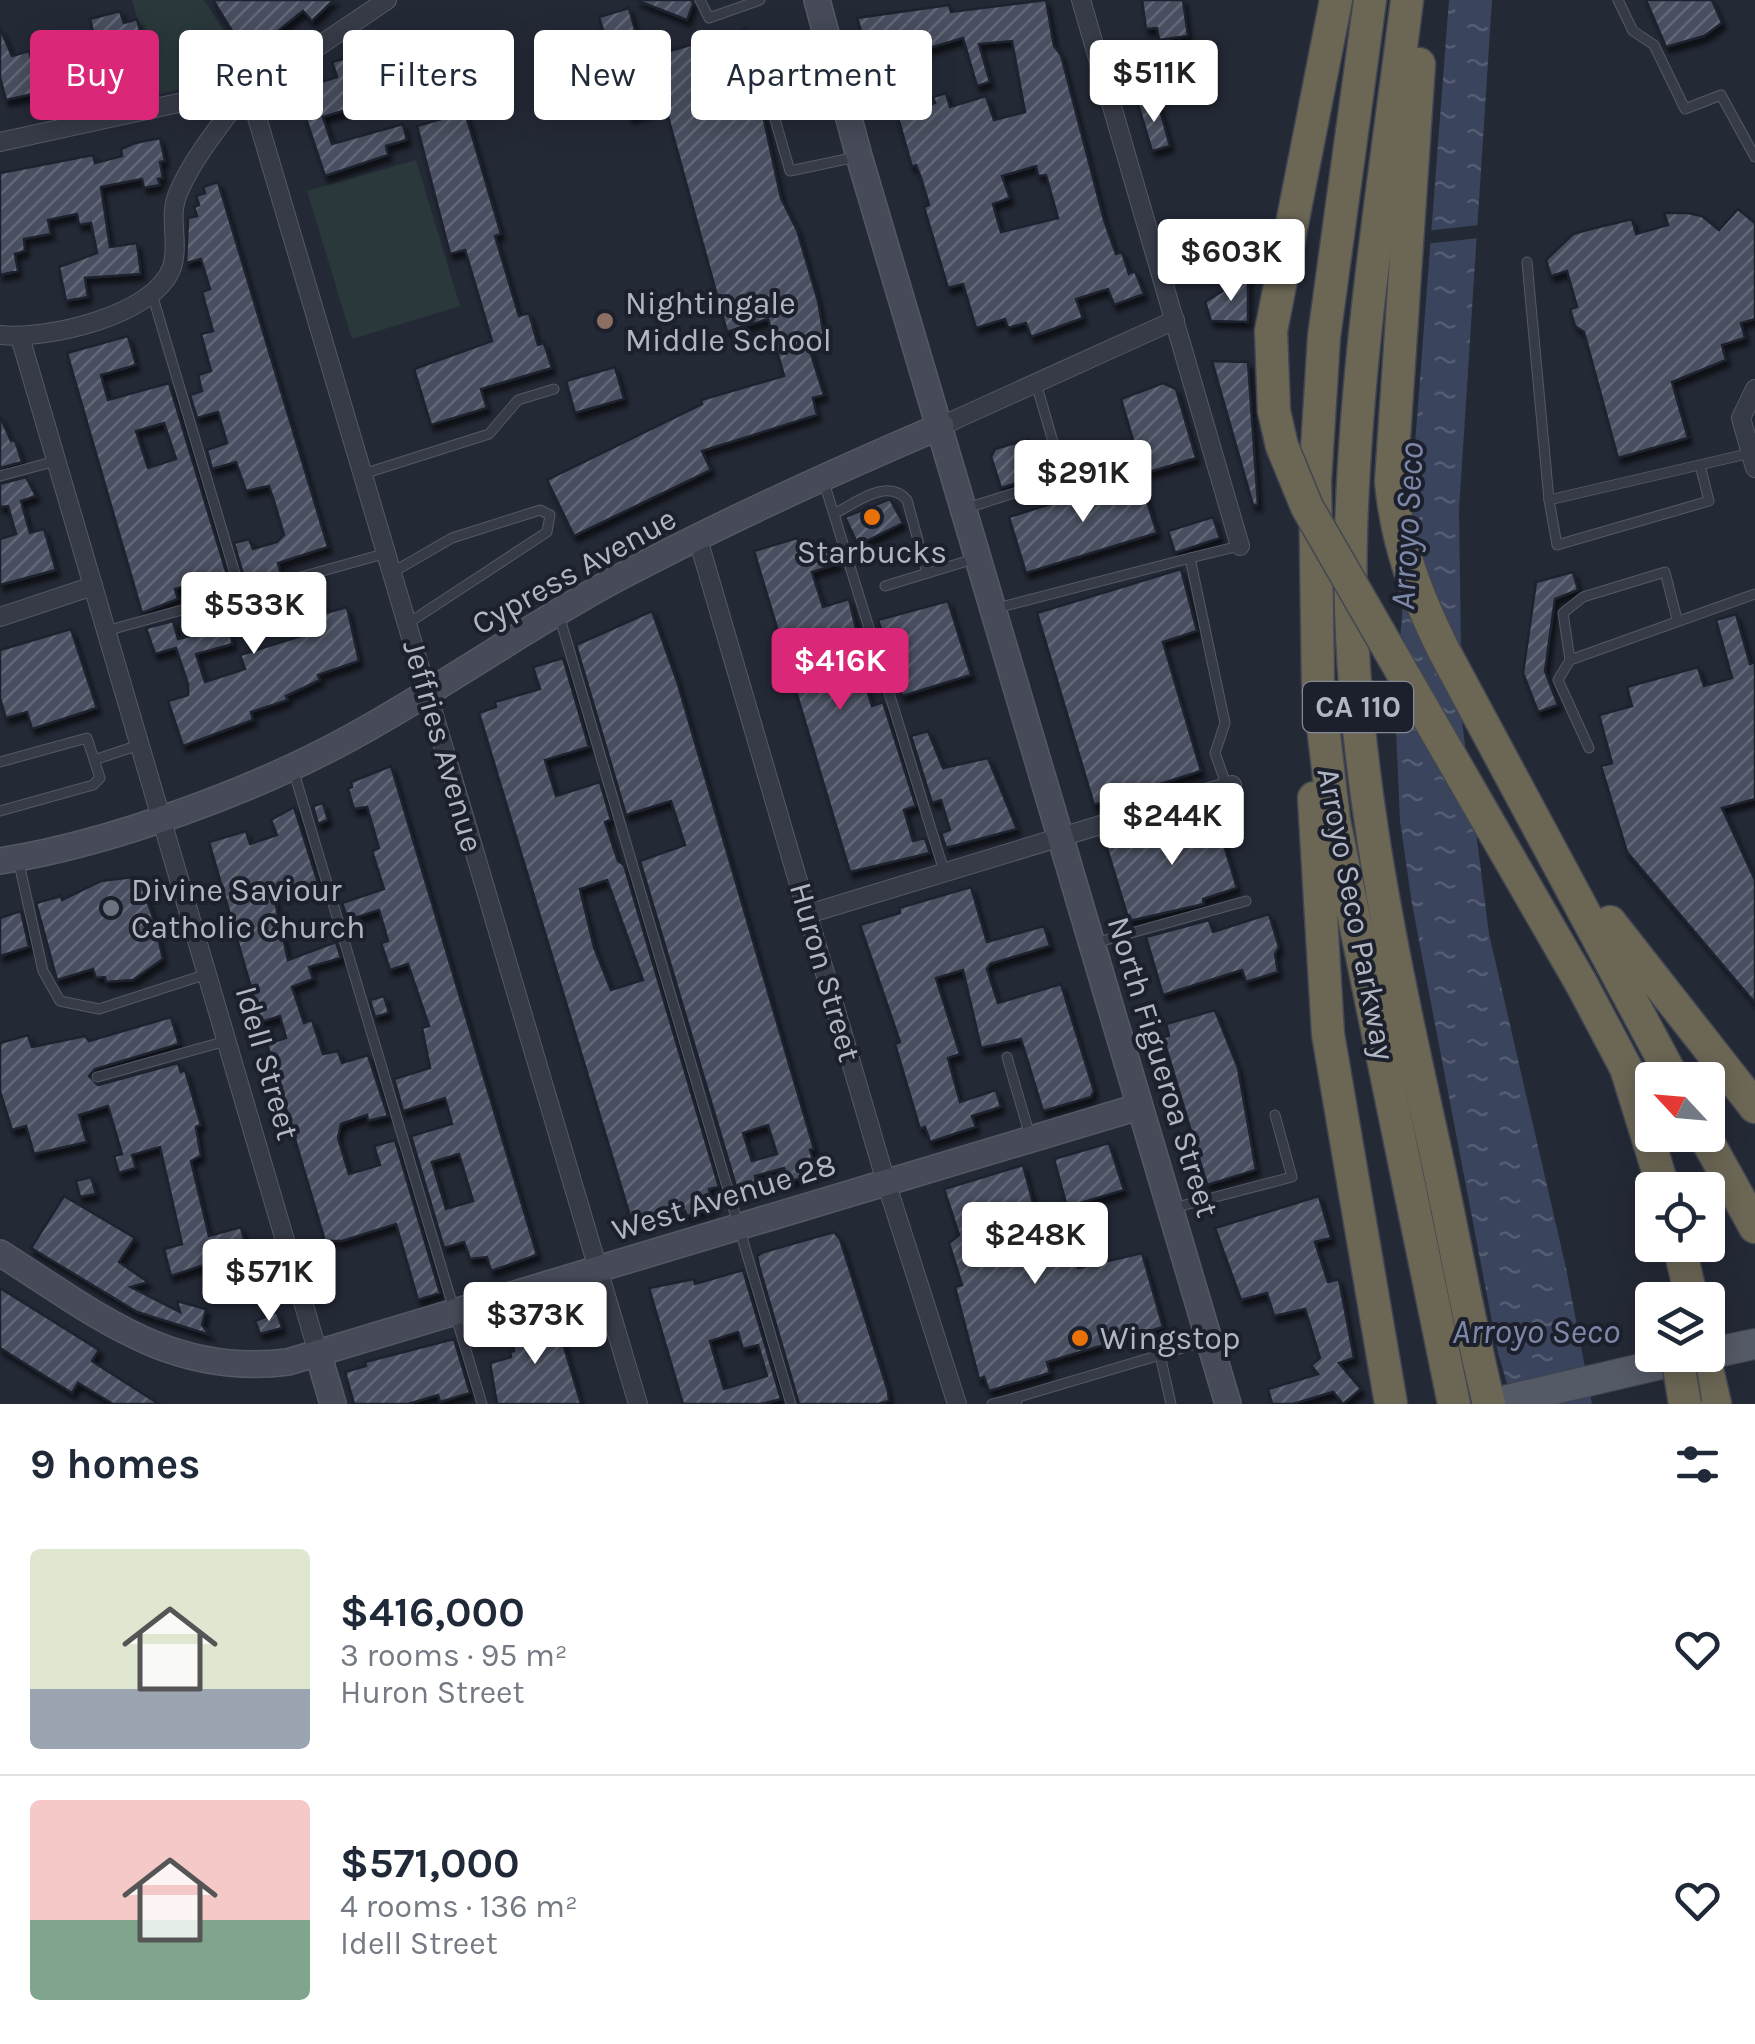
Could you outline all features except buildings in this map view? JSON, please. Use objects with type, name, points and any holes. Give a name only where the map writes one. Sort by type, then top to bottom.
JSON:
[{"type":"highway","points":[[1336,0],[1270,331],[1274,411],[1282,446],[1307,507],[1582,982],[1635,1094]]},
{"type":"highway","name":"Arroyo Seco Parkway","points":[[1370,0],[1324,337],[1315,482],[1318,683],[1334,820],[1454,1404]]},
{"type":"highway","name":"Arroyo Seco Parkway","points":[[1407,0],[1360,374],[1351,534],[1352,631],[1362,767],[1387,930],[1489,1404]]},
{"type":"highway","points":[[1424,0],[1391,482],[1396,534],[1412,586],[1664,1062]]},
{"type":"highway","points":[[1318,683],[1313,819],[1328,1034],[1391,1404]]},
{"type":"highway","points":[[1536,820],[1578,872],[1631,954],[1755,1107]]},
{"type":"highway","points":[[1713,1152],[1755,1228]]},
{"type":"highway","points":[[1680,1372],[1685,1404]]},
{"type":"highway","points":[[1708,1372],[1716,1404]]},
{"type":"main road","points":[[1725,1350],[1755,1344]]},
{"type":"main road","points":[[1489,1404],[1635,1368]]},
{"type":"street","points":[[323,44],[388,0]]},
{"type":"street","points":[[818,1],[826,0]]},
{"type":"street","points":[[1080,0],[1240,546]]},
{"type":"street","name":"North Figueroa Street","points":[[818,1],[824,30]]},
{"type":"street","points":[[0,142],[179,103]]},
{"type":"street","points":[[0,335],[20,338],[61,332],[152,294],[172,265],[176,196],[227,120]]},
{"type":"street","name":"Jeffries Avenue","points":[[258,120],[638,1404]]},
{"type":"street","name":"North Figueroa Street","points":[[848,120],[1228,1404]]},
{"type":"street","name":"Cypress Avenue","points":[[9,859],[160,818],[292,766],[428,692],[558,613],[698,539],[822,477],[1175,320]]},
{"type":"street","name":"Idell Street","points":[[20,338],[333,1404]]},
{"type":"street","points":[[1753,460],[1743,407],[1755,389]]},
{"type":"street","name":"Huron Street","points":[[698,539],[886,1182],[956,1404]]},
{"type":"street","points":[[0,616],[92,586]]},
{"type":"street","points":[[808,914],[1230,786]]},
{"type":"street","name":"West Avenue 28","points":[[0,1253],[132,1336],[190,1359],[256,1366],[318,1353],[1138,1107]]},
{"type":"lane","points":[[700,0],[709,18],[760,0]]},
{"type":"lane","points":[[1618,0],[1632,32],[1654,44],[1685,109],[1721,95],[1755,157]]},
{"type":"lane","points":[[775,120],[790,171],[859,156]]},
{"type":"lane","points":[[1528,262],[1549,500],[1557,545],[1709,502],[1700,464]]},
{"type":"lane","points":[[152,294],[240,594]]},
{"type":"lane","points":[[965,508],[1058,479],[1062,473],[1036,383]]},
{"type":"lane","points":[[363,474],[489,434],[518,400],[554,389]]},
{"type":"lane","points":[[1549,500],[1700,464],[1753,460]]},
{"type":"lane","points":[[0,476],[56,461]]},
{"type":"lane","points":[[822,477],[944,871]]},
{"type":"lane","points":[[834,514],[883,490],[901,493],[907,500],[927,573]]},
{"type":"lane","points":[[392,573],[452,538],[540,510],[550,515],[547,532],[407,624]]},
{"type":"lane","points":[[994,608],[1240,546]]},
{"type":"lane","points":[[106,631],[386,554]]},
{"type":"lane","points":[[886,586],[980,558]]},
{"type":"lane","points":[[1190,558],[1225,724],[1216,753],[1230,786]]},
{"type":"lane","points":[[1570,660],[1563,613],[1583,597],[1665,572],[1677,619]]},
{"type":"lane","points":[[1589,748],[1558,680],[1570,660],[1755,594]]},
{"type":"lane","points":[[558,613],[791,1404]]},
{"type":"lane","points":[[0,762],[87,738],[97,759],[100,778],[93,786],[0,811]]},
{"type":"lane","points":[[97,759],[139,745]]},
{"type":"lane","points":[[292,766],[482,1404]]},
{"type":"lane","points":[[9,859],[43,971],[60,1001],[99,1010],[206,974]]},
{"type":"lane","points":[[1092,944],[1246,900]]},
{"type":"lane","points":[[96,1077],[226,1041]]},
{"type":"lane","points":[[1007,1057],[1031,1138]]},
{"type":"lane","points":[[1171,1209],[1292,1178],[1275,1115]]},
{"type":"lane","points":[[992,1404],[1016,1401],[1210,1339]]},
{"type":"lane","points":[[1160,1354],[1172,1404]]},
{"type":"shaded area","points":[[132,0],[204,0],[223,30],[179,30],[179,90],[159,94],[159,30],[140,30]]},
{"type":"shaded area","points":[[416,160],[460,306],[352,339],[307,191]]},
{"type":"water","name":"Arroyo Seco","points":[[1449,0],[1492,0],[1459,510],[1462,721],[1489,934],[1566,1268],[1592,1404],[1513,1404],[1498,1353],[1412,904],[1400,821],[1395,706]]},
{"type":"pier","points":[[1480,225],[1479,238],[1424,244],[1425,231]]},
{"type":"place","name":"Nightingale Middle School","points":[[605,321]]},
{"type":"place","name":"Starbucks","points":[[872,517]]},
{"type":"place","name":"Divine Saviour Catholic Church","points":[[111,908]]},
{"type":"place","name":"Wingstop","points":[[1080,1338]]}]
